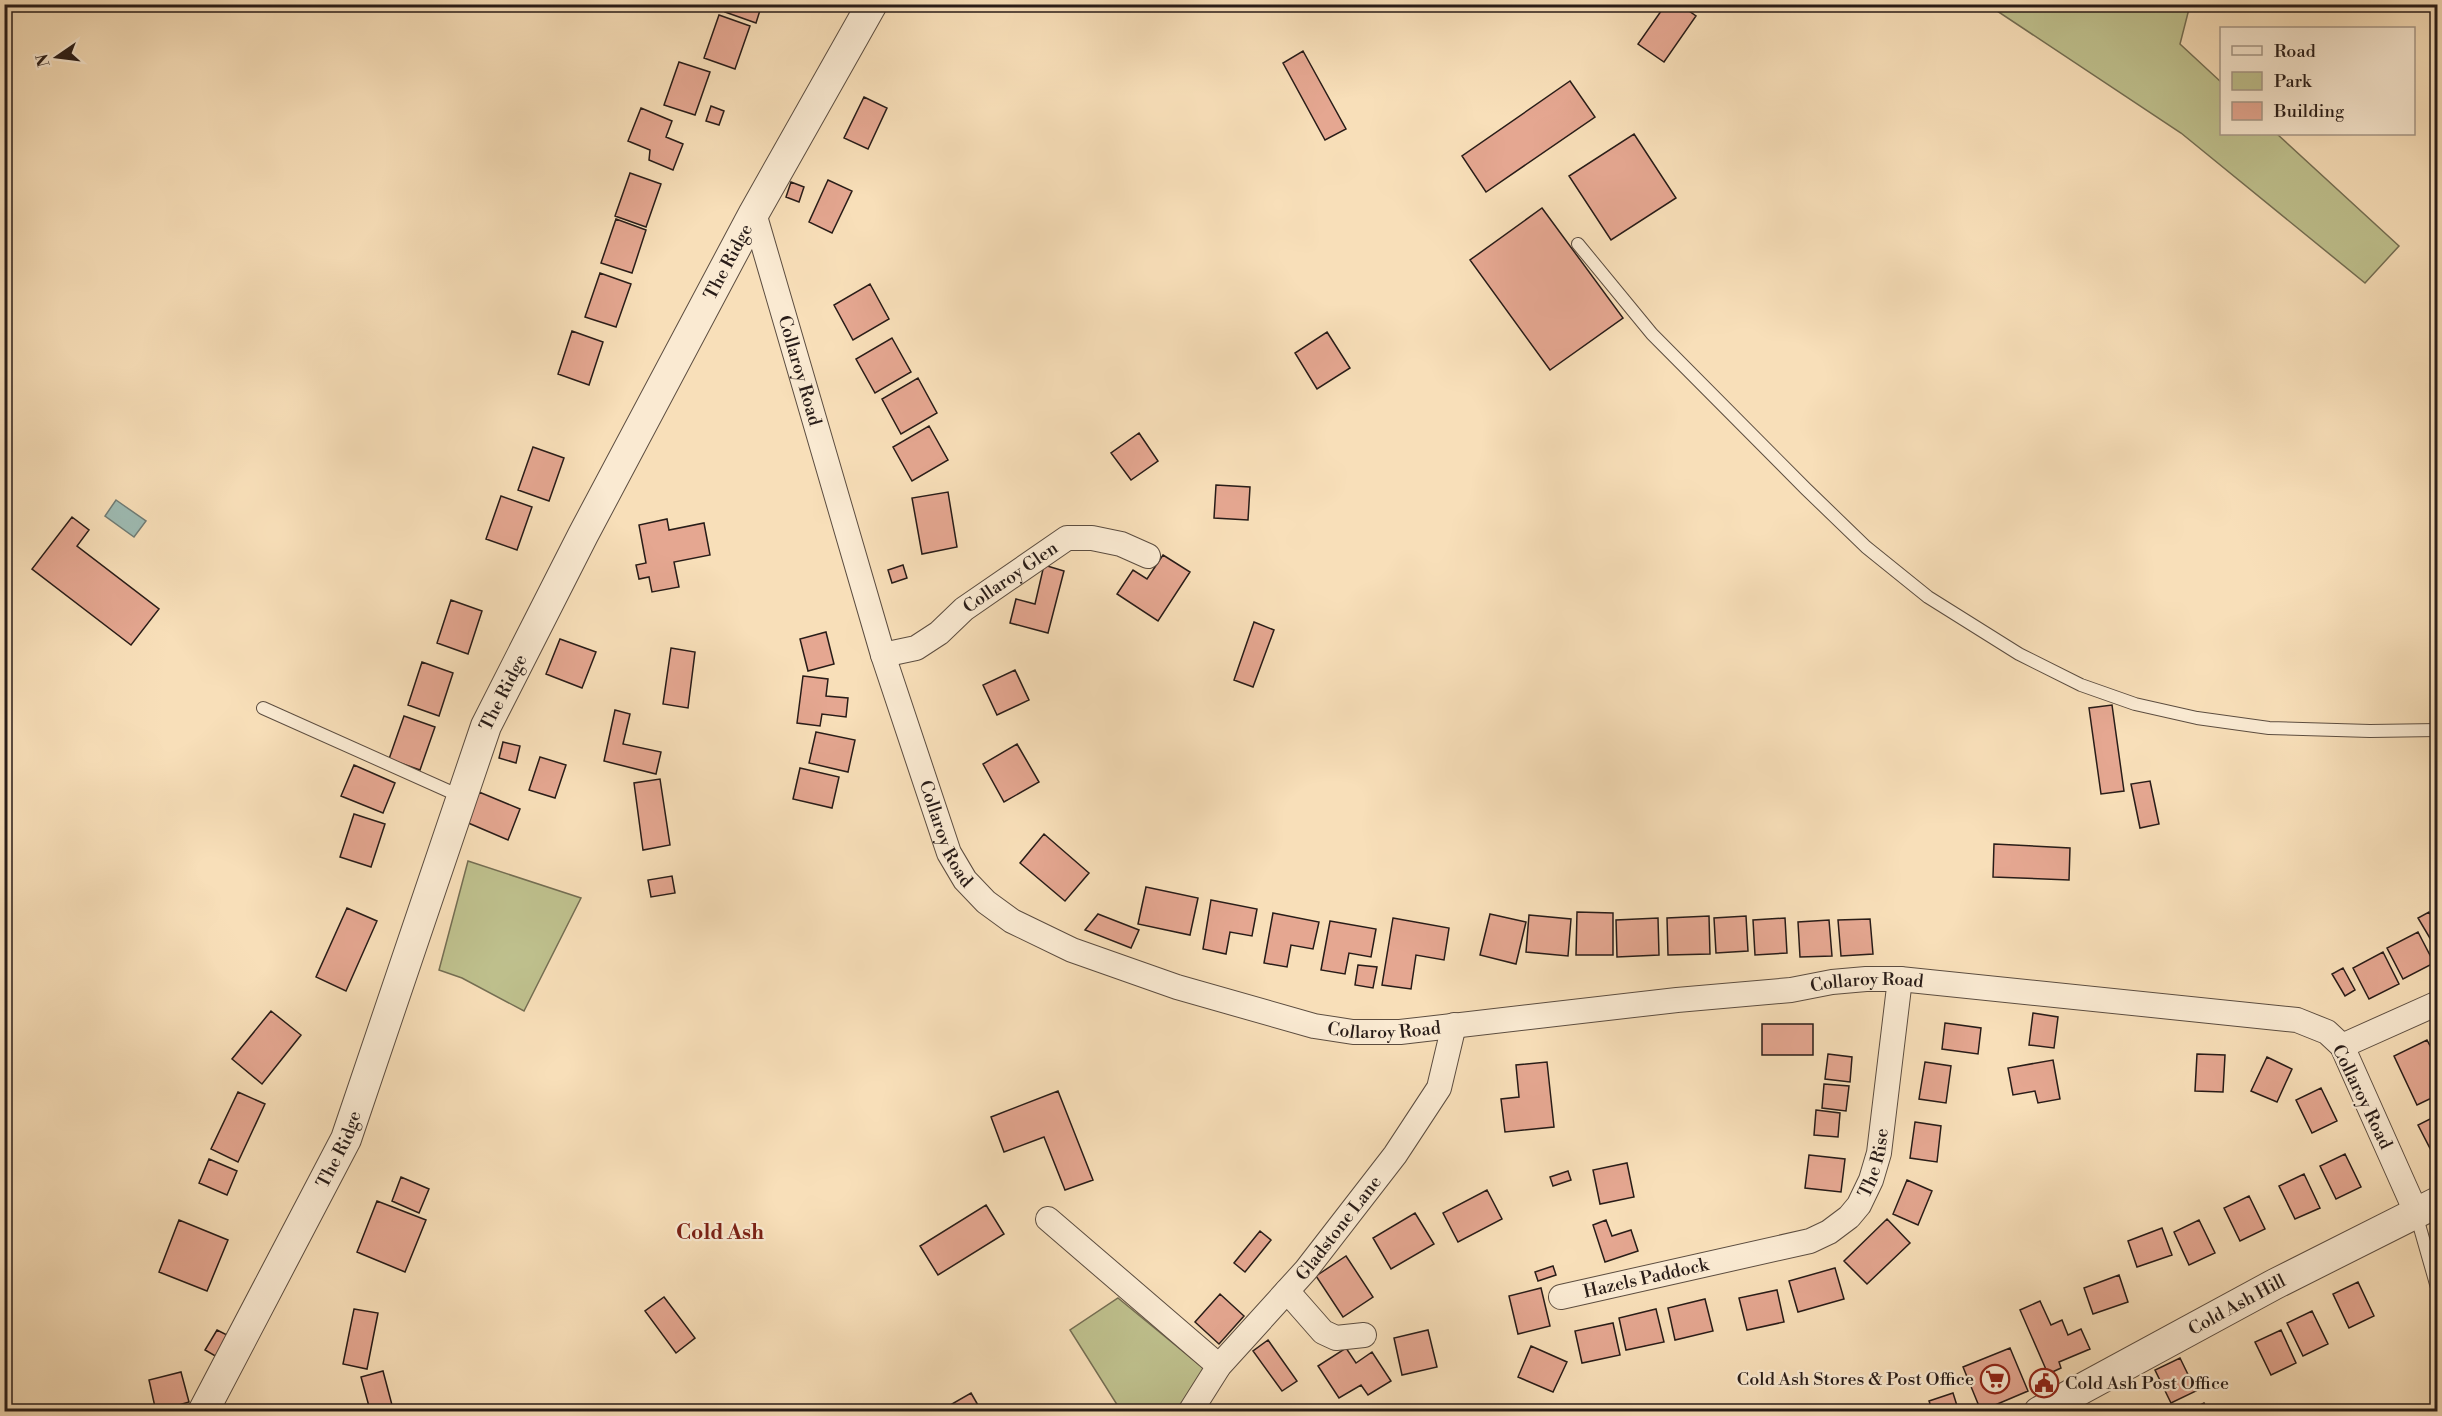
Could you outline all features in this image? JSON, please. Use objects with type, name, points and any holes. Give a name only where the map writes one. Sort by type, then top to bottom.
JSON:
[{"type":"street","name":"The Ridge","points":[[203,1412],[346,1139],[486,726],[583,535],[754,213],[872,4]]},
{"type":"street","name":"Collaroy Road","points":[[754,213],[883,656],[949,854],[965,879],[986,902],[1012,921],[1072,950],[1177,987],[1314,1026],[1353,1032],[1400,1032],[1677,1000],[1791,990],[1832,982],[1900,979],[2297,1020],[2327,1032],[2342,1046],[2427,1207]]},
{"type":"street","name":"Collaroy Glen","points":[[883,656],[916,648],[939,633],[964,609],[1067,538],[1092,538],[1121,544],[1148,556]]},
{"type":"street","name":"The Rise","points":[[1732,1258],[1820,1236],[1849,1217],[1859,1205],[1872,1180],[1879,1153],[1900,979]]},
{"type":"street","points":[[2342,1046],[2438,1003]]},
{"type":"street","name":"Gladstone Lane","points":[[1190,1412],[1219,1366],[1306,1270],[1395,1155],[1439,1088],[1454,1024]]},
{"type":"street","name":"Cold Ash Hill","points":[[2039,1412],[2275,1284],[2427,1207]]},
{"type":"street","points":[[1048,1219],[1219,1366]]},
{"type":"street","name":"Hazels Paddock","points":[[1561,1297],[1732,1258]]},
{"type":"street","points":[[1287,1291],[1323,1332],[1336,1338],[1364,1335]]},
{"type":"lane","points":[[1578,244],[1652,334],[1866,547],[1928,597],[2019,654],[2081,685],[2135,704],[2197,718],[2269,728],[2370,731],[2438,730]]},
{"type":"lane","points":[[264,708],[462,797]]},
{"type":"lane","points":[[2427,1207],[2438,1291]]},
{"type":"green space","points":[[1988,5],[2190,5],[2180,44],[2220,81],[2220,135],[2278,135],[2399,246],[2365,283],[2181,133]]},
{"type":"green space","points":[[468,861],[581,898],[524,1011],[462,978],[439,970]]},
{"type":"green space","points":[[1118,1298],[1208,1372],[1182,1411],[1121,1411],[1070,1330]]},
{"type":"water","points":[[116,500],[146,521],[134,537],[105,516]]},
{"type":"building","points":[[728,4],[762,4],[756,23],[725,12]]},
{"type":"building","points":[[1666,4],[1679,4],[1696,16],[1664,62],[1638,44]]},
{"type":"building","points":[[719,15],[750,26],[735,69],[704,58]]},
{"type":"building","points":[[1303,51],[1346,129],[1325,140],[1283,63]]},
{"type":"building","points":[[679,62],[710,72],[695,115],[664,105]]},
{"type":"building","points":[[1570,81],[1595,117],[1486,192],[1462,156]]},
{"type":"building","points":[[864,97],[887,108],[868,149],[844,138]]},
{"type":"building","points":[[711,106],[724,111],[719,125],[706,121]]},
{"type":"building","points":[[641,108],[672,121],[666,137],[683,144],[673,170],[649,160],[650,150],[628,141]]},
{"type":"building","points":[[1634,134],[1676,198],[1611,240],[1569,176]]},
{"type":"building","points":[[630,173],[661,184],[646,227],[615,216]]},
{"type":"building","points":[[828,180],[852,191],[832,233],[809,222]]},
{"type":"building","points":[[791,182],[804,187],[799,202],[786,197]]},
{"type":"building","points":[[1542,208],[1623,318],[1550,370],[1470,260]]},
{"type":"building","points":[[616,219],[646,230],[632,273],[601,263]]},
{"type":"building","points":[[600,273],[631,284],[616,327],[585,317]]},
{"type":"building","points":[[870,284],[889,319],[853,340],[834,305]]},
{"type":"building","points":[[572,331],[603,342],[589,385],[558,374]]},
{"type":"building","points":[[1327,332],[1350,368],[1317,389],[1295,353]]},
{"type":"building","points":[[892,338],[911,372],[875,393],[856,359]]},
{"type":"building","points":[[918,378],[937,413],[901,434],[882,399]]},
{"type":"building","points":[[929,426],[948,460],[912,481],[893,447]]},
{"type":"building","points":[[1139,433],[1158,461],[1131,480],[1111,453]]},
{"type":"building","points":[[533,447],[564,458],[549,501],[518,490]]},
{"type":"building","points":[[1216,485],[1250,487],[1248,520],[1214,518]]},
{"type":"building","points":[[948,492],[957,547],[922,554],[912,498]]},
{"type":"building","points":[[501,496],[532,507],[517,550],[486,539]]},
{"type":"building","points":[[72,517],[89,530],[77,546],[159,609],[131,645],[32,569]]},
{"type":"building","points":[[667,519],[669,530],[704,523],[710,555],[674,562],[679,587],[652,592],[649,577],[639,579],[636,565],[646,563],[639,525]]},
{"type":"building","points":[[1163,555],[1190,572],[1158,621],[1117,594],[1133,570],[1147,579]]},
{"type":"building","points":[[903,565],[907,578],[892,583],[888,570]]},
{"type":"building","points":[[1044,565],[1064,571],[1048,633],[1010,623],[1016,599],[1035,604]]},
{"type":"building","points":[[451,600],[482,611],[468,654],[437,643]]},
{"type":"building","points":[[1254,622],[1274,630],[1253,687],[1234,680]]},
{"type":"building","points":[[826,632],[834,664],[808,671],[800,639]]},
{"type":"building","points":[[560,639],[596,652],[582,688],[546,674]]},
{"type":"building","points":[[671,648],[695,652],[688,708],[663,704]]},
{"type":"building","points":[[422,662],[453,673],[439,716],[408,705]]},
{"type":"building","points":[[1015,670],[1029,700],[997,715],[983,685]]},
{"type":"building","points":[[803,676],[828,679],[826,696],[848,698],[846,717],[822,714],[820,726],[797,723]]},
{"type":"building","points":[[2112,705],[2124,791],[2101,794],[2089,708]]},
{"type":"building","points":[[615,710],[630,714],[623,744],[661,752],[656,774],[604,761]]},
{"type":"building","points":[[404,716],[435,727],[420,770],[389,759]]},
{"type":"building","points":[[816,732],[855,740],[848,772],[809,763]]},
{"type":"building","points":[[503,742],[520,746],[516,763],[499,758]]},
{"type":"building","points":[[1017,744],[1039,782],[1004,802],[983,764]]},
{"type":"building","points":[[540,757],[566,765],[555,798],[529,790]]},
{"type":"building","points":[[354,765],[395,783],[383,813],[341,796]]},
{"type":"building","points":[[800,768],[839,777],[832,808],[793,799]]},
{"type":"building","points":[[660,779],[670,845],[643,850],[634,783]]},
{"type":"building","points":[[2150,781],[2159,824],[2140,828],[2131,784]]},
{"type":"building","points":[[479,792],[520,809],[508,840],[466,822]]},
{"type":"building","points":[[354,814],[385,824],[371,867],[340,857]]},
{"type":"building","points":[[1044,834],[1089,873],[1065,901],[1020,863]]},
{"type":"building","points":[[1994,844],[2070,848],[2069,880],[1993,877]]},
{"type":"building","points":[[672,876],[675,893],[651,897],[648,880]]},
{"type":"building","points":[[1146,887],[1198,898],[1190,935],[1138,924]]},
{"type":"building","points":[[1211,900],[1257,909],[1252,936],[1230,932],[1226,954],[1203,949]]},
{"type":"building","points":[[347,908],[377,921],[346,991],[316,977]]},
{"type":"building","points":[[1577,912],[1613,913],[1613,955],[1576,955]]},
{"type":"building","points":[[2429,912],[2438,928],[2438,936],[2431,940],[2418,918]]},
{"type":"building","points":[[1273,913],[1319,922],[1313,949],[1291,945],[1287,967],[1264,963]]},
{"type":"building","points":[[1098,914],[1139,930],[1131,948],[1085,930]]},
{"type":"building","points":[[1490,914],[1526,922],[1516,964],[1480,955]]},
{"type":"building","points":[[1529,915],[1571,919],[1568,956],[1526,952]]},
{"type":"building","points":[[1709,916],[1710,954],[1668,955],[1667,918]]},
{"type":"building","points":[[1746,916],[1748,951],[1716,953],[1714,918]]},
{"type":"building","points":[[1393,918],[1449,928],[1444,960],[1416,955],[1411,989],[1382,985]]},
{"type":"building","points":[[1658,918],[1659,955],[1617,957],[1616,920]]},
{"type":"building","points":[[1785,918],[1787,953],[1755,955],[1753,920]]},
{"type":"building","points":[[1870,919],[1873,954],[1841,956],[1838,920]]},
{"type":"building","points":[[1829,920],[1832,956],[1800,957],[1798,922]]},
{"type":"building","points":[[1330,921],[1376,929],[1371,957],[1349,953],[1345,974],[1321,970]]},
{"type":"building","points":[[2418,932],[2434,963],[2403,979],[2387,948]]},
{"type":"building","points":[[2383,952],[2399,984],[2369,999],[2353,968]]},
{"type":"building","points":[[1358,965],[1377,967],[1373,988],[1355,985]]},
{"type":"building","points":[[2343,968],[2355,990],[2345,996],[2332,974]]},
{"type":"building","points":[[271,1011],[301,1035],[262,1084],[232,1059]]},
{"type":"building","points":[[2033,1013],[2058,1017],[2054,1048],[2029,1045]]},
{"type":"building","points":[[1945,1023],[1981,1028],[1978,1054],[1942,1049]]},
{"type":"building","points":[[1762,1024],[1813,1024],[1813,1055],[1762,1055]]},
{"type":"building","points":[[2427,1040],[2438,1061],[2438,1095],[2417,1105],[2394,1056]]},
{"type":"building","points":[[1828,1054],[1852,1057],[1850,1082],[1825,1079]]},
{"type":"building","points":[[2197,1054],[2225,1055],[2223,1092],[2195,1091]]},
{"type":"building","points":[[2267,1057],[2292,1069],[2277,1102],[2251,1091]]},
{"type":"building","points":[[2053,1060],[2060,1099],[2038,1103],[2035,1091],[2013,1095],[2008,1068]]},
{"type":"building","points":[[1547,1062],[1554,1127],[1505,1132],[1501,1099],[1519,1097],[1516,1065]]},
{"type":"building","points":[[1925,1062],[1951,1066],[1946,1103],[1919,1099]]},
{"type":"building","points":[[1824,1084],[1849,1086],[1846,1111],[1822,1108]]},
{"type":"building","points":[[2321,1088],[2337,1121],[2312,1133],[2296,1100]]},
{"type":"building","points":[[1058,1091],[1093,1180],[1065,1190],[1044,1137],[1004,1152],[991,1117]]},
{"type":"building","points":[[238,1092],[265,1104],[238,1162],[211,1149]]},
{"type":"building","points":[[1816,1110],[1840,1113],[1838,1137],[1814,1135]]},
{"type":"building","points":[[2438,1115],[2438,1157],[2435,1158],[2418,1125]]},
{"type":"building","points":[[1915,1122],[1941,1126],[1937,1162],[1910,1158]]},
{"type":"building","points":[[2345,1154],[2361,1187],[2336,1199],[2320,1166]]},
{"type":"building","points":[[1809,1155],[1845,1159],[1841,1192],[1805,1188]]},
{"type":"building","points":[[209,1159],[237,1171],[227,1195],[199,1183]]},
{"type":"building","points":[[1627,1163],[1634,1197],[1600,1204],[1593,1170]]},
{"type":"building","points":[[1568,1171],[1571,1180],[1553,1186],[1550,1177]]},
{"type":"building","points":[[2304,1174],[2320,1208],[2295,1219],[2279,1186]]},
{"type":"building","points":[[401,1177],[429,1189],[419,1213],[392,1201]]},
{"type":"building","points":[[1907,1180],[1932,1191],[1918,1225],[1893,1214]]},
{"type":"building","points":[[1487,1190],[1502,1219],[1458,1242],[1443,1213]]},
{"type":"building","points":[[2249,1196],[2265,1229],[2240,1241],[2224,1208]]},
{"type":"building","points":[[377,1201],[426,1220],[405,1272],[357,1252]]},
{"type":"building","points":[[986,1205],[1004,1234],[938,1275],[920,1246]]},
{"type":"building","points":[[1415,1213],[1434,1244],[1391,1269],[1373,1238]]},
{"type":"building","points":[[1887,1219],[1910,1243],[1867,1284],[1844,1261]]},
{"type":"building","points":[[179,1220],[228,1240],[207,1291],[159,1272]]},
{"type":"building","points":[[1606,1220],[1612,1236],[1631,1230],[1638,1251],[1605,1262],[1593,1225]]},
{"type":"building","points":[[2199,1220],[2215,1253],[2189,1265],[2174,1232]]},
{"type":"building","points":[[2162,1228],[2172,1255],[2137,1267],[2128,1241]]},
{"type":"building","points":[[1260,1231],[1271,1240],[1245,1272],[1234,1263]]},
{"type":"building","points":[[1346,1256],[1373,1297],[1343,1317],[1316,1276]]},
{"type":"building","points":[[1553,1266],[1556,1275],[1538,1281],[1535,1272]]},
{"type":"building","points":[[1835,1268],[1844,1299],[1798,1312],[1789,1281]]},
{"type":"building","points":[[2119,1275],[2128,1302],[2093,1314],[2084,1288]]},
{"type":"building","points":[[2358,1282],[2374,1316],[2349,1328],[2333,1294]]},
{"type":"building","points":[[1541,1288],[1550,1326],[1518,1334],[1509,1296]]},
{"type":"building","points":[[1777,1290],[1784,1322],[1747,1330],[1739,1298]]},
{"type":"building","points":[[1220,1294],[1244,1316],[1219,1344],[1195,1322]]},
{"type":"building","points":[[664,1297],[695,1338],[676,1353],[645,1311]]},
{"type":"building","points":[[1705,1299],[1713,1331],[1675,1340],[1668,1308]]},
{"type":"building","points":[[2040,1301],[2051,1325],[2062,1320],[2068,1335],[2081,1329],[2090,1349],[2059,1362],[2061,1368],[2048,1374],[2020,1310]]},
{"type":"building","points":[[354,1309],[378,1313],[367,1369],[343,1364]]},
{"type":"building","points":[[1656,1309],[1664,1342],[1626,1350],[1619,1318]]},
{"type":"building","points":[[2312,1311],[2328,1344],[2303,1356],[2287,1323]]},
{"type":"building","points":[[1613,1323],[1620,1355],[1582,1363],[1575,1331]]},
{"type":"building","points":[[217,1330],[229,1336],[217,1357],[205,1350]]},
{"type":"building","points":[[1428,1330],[1437,1367],[1402,1375],[1394,1338]]},
{"type":"building","points":[[2281,1330],[2296,1363],[2271,1375],[2255,1342]]},
{"type":"building","points":[[1268,1340],[1297,1381],[1282,1391],[1253,1351]]},
{"type":"building","points":[[1531,1346],[1567,1362],[1553,1392],[1518,1377]]},
{"type":"building","points":[[1346,1348],[1356,1363],[1372,1352],[1391,1381],[1368,1395],[1361,1385],[1339,1398],[1318,1366]]},
{"type":"building","name":"Cold Ash Stores & Post Office","points":[[2010,1348],[2028,1391],[1981,1411],[1963,1367]]},
{"type":"building","points":[[2180,1358],[2196,1391],[2171,1403],[2155,1370]]},
{"type":"building","points":[[383,1371],[392,1405],[370,1410],[361,1377]]},
{"type":"building","points":[[181,1372],[189,1402],[172,1407],[173,1412],[138,1412],[155,1407],[149,1380]]},
{"type":"building","points":[[971,1393],[982,1412],[938,1412]]},
{"type":"building","points":[[1953,1393],[1959,1412],[1933,1412],[1929,1401]]},
{"type":"building","points":[[2204,1403],[2208,1412],[2186,1412]]},
{"type":"building","points":[[1913,1406],[1915,1412],[1896,1412]]},
{"type":"place","name":"Cold Ash Stores & Post Office","points":[[1995,1379]]},
{"type":"place","name":"Cold Ash Post Office","points":[[2044,1383]]},
{"type":"district","name":"Cold Ash","points":[[720,1233]]}]
